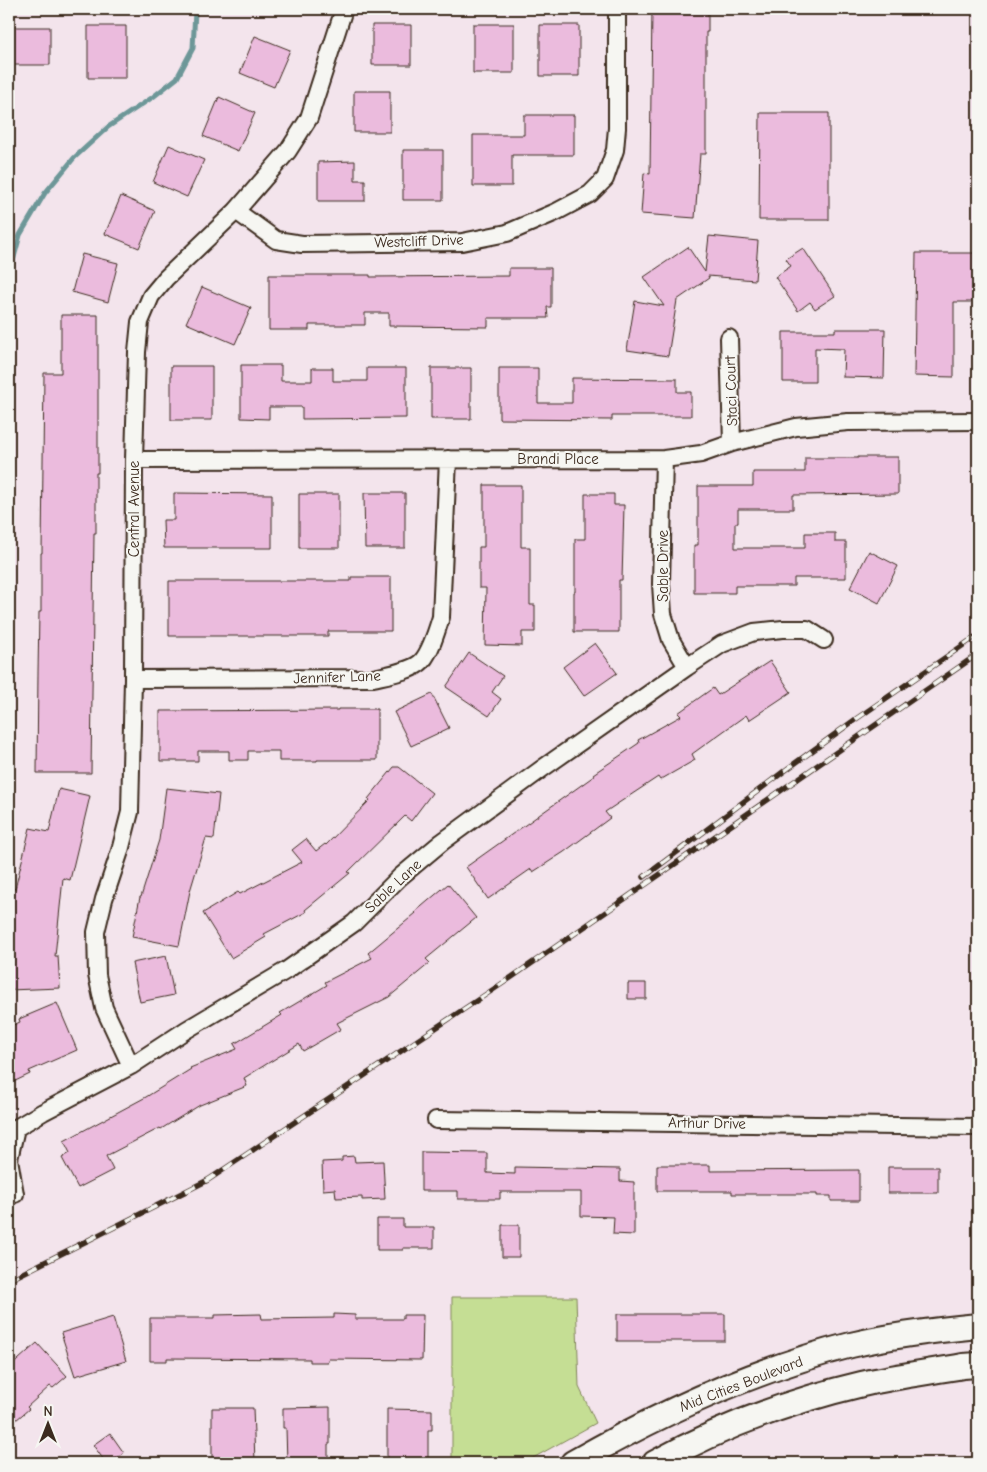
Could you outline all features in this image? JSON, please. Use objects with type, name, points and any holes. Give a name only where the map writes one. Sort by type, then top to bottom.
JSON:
[{"type":"main road","name":"Mid Cities Boulevard","points":[[573,1463],[620,1436],[698,1398],[772,1368],[852,1345],[931,1330],[978,1326]]},
{"type":"main road","points":[[655,1463],[733,1425],[793,1403],[862,1384],[978,1365]]},
{"type":"street","name":"Central Avenue","points":[[132,1066],[104,1008],[97,975],[96,932],[130,812],[134,460],[137,352],[140,322],[151,296],[166,278],[236,211],[288,151],[309,118],[344,9]]},
{"type":"street","name":"Westcliff Drive","points":[[236,211],[276,240],[302,244],[462,242],[507,233],[556,212],[590,194],[605,179],[615,150],[617,128],[617,9]]},
{"type":"street","name":"Staci Court","points":[[729,338],[732,443]]},
{"type":"street","name":"Brandi Place","points":[[134,460],[664,459],[701,454],[732,443],[796,427],[848,422],[978,421]]},
{"type":"street","name":"Jennifer Lane","points":[[133,679],[373,678],[404,671],[422,662],[433,641],[440,617],[448,459]]},
{"type":"street","name":"Sable Drive","points":[[664,459],[661,584],[663,614],[671,640],[687,666]]},
{"type":"street","name":"Sable Lane","points":[[14,1194],[9,1159],[16,1128],[132,1066],[186,1030],[287,970],[354,923],[400,877],[442,842],[687,666],[722,644],[754,632],[807,629],[824,640]]},
{"type":"street","name":"Arthur Drive","points":[[436,1120],[978,1127]]},
{"type":"green space","points":[[452,1297],[576,1297],[579,1387],[596,1423],[524,1463],[452,1463]]},
{"type":"building","points":[[652,9],[708,9],[708,32],[706,32],[706,154],[700,154],[695,218],[641,214],[644,173],[650,174]]},
{"type":"building","points":[[473,24],[514,24],[514,73],[473,73]]},
{"type":"building","points":[[372,25],[411,25],[411,65],[372,65]]},
{"type":"building","points":[[540,25],[579,25],[579,76],[540,76]]},
{"type":"building","points":[[88,26],[126,26],[126,78],[88,78]]},
{"type":"building","points":[[9,27],[50,27],[50,65],[9,65]]},
{"type":"building","points":[[255,36],[290,50],[274,87],[240,73]]},
{"type":"building","points":[[354,91],[390,91],[390,132],[354,132]]},
{"type":"building","points":[[219,97],[255,113],[238,151],[203,136]]},
{"type":"building","points":[[760,113],[829,113],[829,220],[759,220]]},
{"type":"building","points":[[524,115],[574,115],[574,155],[512,155],[512,186],[473,186],[473,135],[524,135]]},
{"type":"building","points":[[169,145],[204,160],[187,197],[153,182]]},
{"type":"building","points":[[403,150],[443,150],[443,200],[403,200]]},
{"type":"building","points":[[355,161],[355,180],[365,180],[365,201],[318,201],[318,162]]},
{"type":"building","points":[[121,196],[155,211],[139,248],[105,234]]},
{"type":"building","points":[[709,236],[758,241],[755,280],[708,276],[709,278],[677,300],[668,356],[627,350],[635,301],[664,306],[644,277],[688,247],[705,272]]},
{"type":"building","points":[[803,248],[835,296],[815,309],[810,302],[798,311],[775,277],[791,266],[786,259]]},
{"type":"building","points":[[916,253],[978,253],[978,302],[954,302],[954,377],[914,376]]},
{"type":"building","points":[[82,254],[118,263],[108,302],[72,292]]},
{"type":"building","points":[[509,268],[551,268],[551,307],[547,307],[548,318],[488,318],[488,327],[389,326],[389,313],[365,313],[365,325],[309,325],[309,330],[269,330],[269,275],[370,275],[370,277],[509,276]]},
{"type":"building","points":[[202,287],[251,308],[235,344],[186,323]]},
{"type":"building","points":[[61,315],[98,315],[98,473],[96,473],[96,533],[94,533],[91,773],[37,773],[44,373],[61,373]]},
{"type":"building","points":[[835,329],[885,329],[884,378],[843,377],[844,349],[815,348],[815,382],[783,382],[783,332],[835,332]]},
{"type":"building","points":[[241,365],[281,365],[281,381],[312,381],[312,368],[333,368],[333,381],[367,381],[367,368],[406,368],[406,418],[302,419],[302,407],[269,407],[269,419],[241,418]]},
{"type":"building","points":[[171,366],[212,366],[212,420],[171,420]]},
{"type":"building","points":[[431,368],[471,368],[471,419],[431,419]]},
{"type":"building","points":[[499,368],[538,368],[538,403],[572,403],[572,378],[677,379],[677,392],[691,392],[691,416],[612,416],[612,420],[499,419]]},
{"type":"building","points":[[898,457],[898,494],[793,495],[793,509],[738,509],[738,523],[735,523],[735,548],[805,548],[805,533],[835,533],[835,542],[846,542],[846,578],[794,578],[794,586],[735,586],[735,593],[694,593],[694,545],[698,545],[698,486],[753,486],[753,472],[805,472],[805,458]]},
{"type":"building","points":[[484,485],[521,485],[521,547],[530,547],[530,605],[535,605],[535,632],[522,632],[522,646],[485,645],[486,588],[479,588],[479,547],[484,547]]},
{"type":"building","points":[[174,493],[272,494],[272,548],[164,548],[163,520],[174,520]]},
{"type":"building","points":[[364,493],[405,493],[405,548],[365,548]]},
{"type":"building","points":[[299,494],[339,494],[339,548],[299,548]]},
{"type":"building","points":[[585,494],[614,494],[614,505],[624,505],[622,580],[619,580],[619,632],[574,632],[575,539],[585,539]]},
{"type":"building","points":[[869,551],[898,566],[879,603],[850,588]]},
{"type":"building","points":[[351,577],[391,577],[391,631],[328,631],[328,636],[169,636],[169,581],[351,581]]},
{"type":"building","points":[[595,643],[617,673],[584,696],[563,667]]},
{"type":"building","points":[[469,653],[503,676],[492,692],[501,699],[489,716],[446,687]]},
{"type":"building","points":[[770,661],[791,692],[749,720],[746,715],[692,754],[695,760],[660,780],[658,777],[605,812],[610,818],[564,852],[533,872],[531,869],[488,899],[466,867],[594,776],[593,774],[639,743],[638,740],[681,716],[678,713],[713,688],[718,695]]},
{"type":"building","points":[[432,694],[449,728],[411,746],[394,712]]},
{"type":"building","points":[[377,709],[377,760],[279,761],[279,751],[248,751],[248,760],[229,760],[229,751],[198,751],[198,761],[160,761],[160,711]]},
{"type":"building","points":[[394,767],[399,767],[432,793],[411,821],[405,816],[348,872],[350,873],[305,910],[306,912],[264,934],[266,937],[231,958],[203,913],[238,892],[240,894],[302,862],[292,850],[306,839],[316,851],[326,845],[370,800],[368,799]]},
{"type":"building","points":[[166,788],[219,794],[214,839],[206,838],[190,891],[179,946],[132,937],[140,897],[159,840]]},
{"type":"building","points":[[59,789],[90,796],[70,880],[63,878],[55,956],[58,956],[60,988],[9,990],[9,915],[12,888],[15,889],[30,828],[49,832]]},
{"type":"building","points":[[448,884],[476,918],[426,959],[430,963],[389,997],[337,1023],[341,1029],[303,1051],[299,1044],[244,1078],[247,1086],[200,1105],[161,1129],[106,1156],[113,1170],[78,1188],[62,1158],[70,1153],[64,1141],[146,1097],[190,1068],[237,1049],[234,1044],[282,1015],[280,1013],[327,985],[325,982],[372,958],[368,953]]},
{"type":"building","points":[[166,956],[174,995],[140,1002],[132,963]]},
{"type":"building","points":[[628,983],[646,983],[646,999],[628,999]]},
{"type":"building","points":[[57,1003],[77,1050],[29,1071],[30,1074],[9,1084],[9,1027],[20,1022],[19,1019]]},
{"type":"building","points":[[421,1152],[487,1153],[487,1173],[515,1174],[515,1167],[620,1169],[620,1181],[634,1182],[634,1235],[613,1234],[614,1217],[581,1216],[581,1192],[500,1192],[500,1199],[458,1199],[458,1191],[421,1191]]},
{"type":"building","points":[[354,1156],[355,1162],[383,1161],[385,1199],[362,1200],[362,1197],[336,1198],[335,1189],[323,1190],[322,1162],[342,1161],[342,1157]]},
{"type":"building","points":[[657,1165],[710,1165],[710,1171],[859,1170],[859,1201],[831,1201],[831,1196],[817,1196],[817,1194],[732,1194],[732,1191],[657,1191]]},
{"type":"building","points":[[888,1167],[938,1167],[938,1193],[888,1193]]},
{"type":"building","points":[[377,1219],[403,1219],[403,1227],[434,1227],[434,1248],[377,1250]]},
{"type":"building","points":[[502,1225],[519,1225],[519,1257],[502,1257]]},
{"type":"building","points":[[261,1314],[262,1319],[334,1318],[334,1314],[355,1315],[355,1319],[403,1319],[403,1315],[423,1315],[422,1360],[328,1359],[328,1362],[310,1362],[310,1359],[167,1358],[167,1361],[150,1361],[150,1318],[215,1318],[215,1315]]},
{"type":"building","points":[[617,1314],[725,1314],[725,1341],[617,1341]]},
{"type":"building","points":[[113,1317],[126,1361],[75,1376],[61,1333]]},
{"type":"building","points":[[37,1343],[67,1376],[53,1388],[50,1386],[16,1420],[9,1412],[9,1368]]},
{"type":"building","points":[[330,1407],[328,1463],[287,1463],[286,1428],[283,1428],[283,1408]]},
{"type":"building","points":[[212,1408],[253,1408],[255,1462],[212,1462]]},
{"type":"building","points":[[387,1409],[432,1410],[432,1430],[428,1430],[428,1463],[387,1463]]},
{"type":"building","points":[[110,1433],[124,1453],[110,1463],[106,1463],[93,1445]]},
{"type":"waterway","points":[[9,276],[20,235],[45,193],[74,158],[108,127],[153,97],[177,78],[193,48],[195,11]]},
{"type":"railway","points":[[644,877],[856,719],[978,635]]},
{"type":"railway","points":[[9,1280],[208,1180],[512,977],[978,654]]}]
